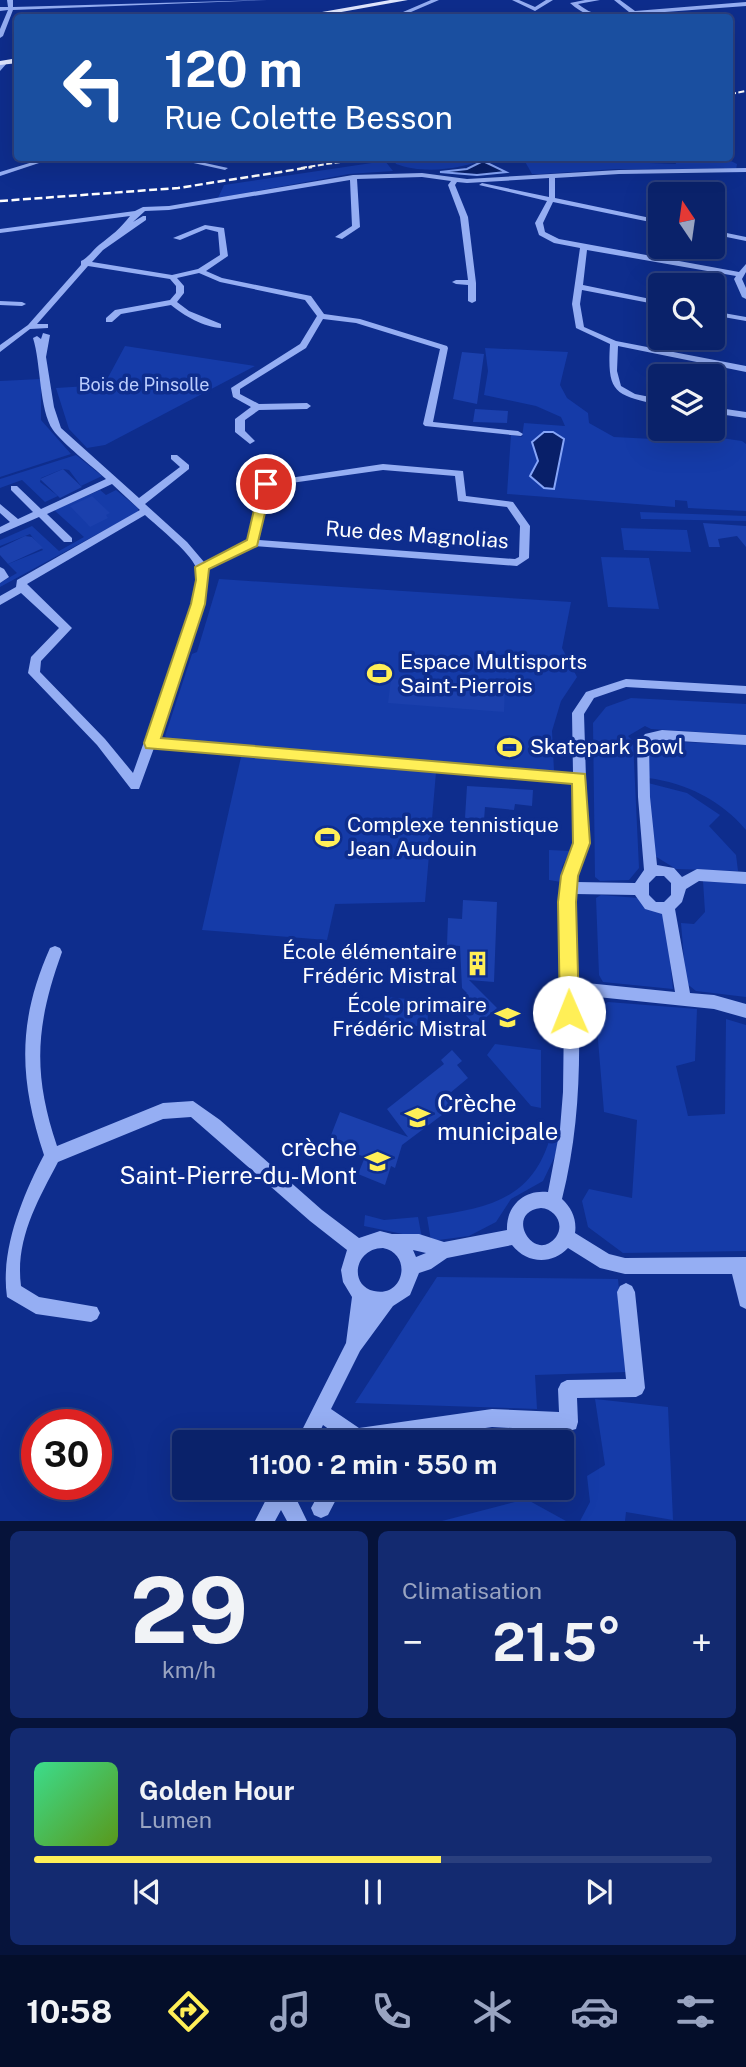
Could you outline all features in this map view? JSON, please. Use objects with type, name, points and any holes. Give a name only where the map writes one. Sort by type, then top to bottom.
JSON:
[{"type":"main road","points":[[316,14],[404,0]]},
{"type":"street","points":[[0,36],[11,9],[10,0]]},
{"type":"street","points":[[0,9],[264,0]]},
{"type":"street","points":[[401,14],[436,0]]},
{"type":"street","points":[[515,0],[535,9]]},
{"type":"street","points":[[535,9],[550,0]]},
{"type":"street","points":[[588,14],[573,3],[597,0]]},
{"type":"street","points":[[617,0],[635,14]]},
{"type":"street","points":[[741,0],[746,4]]},
{"type":"street","points":[[644,14],[746,4]]},
{"type":"street","points":[[87,14],[90,7]]},
{"type":"street","points":[[535,9],[536,14]]},
{"type":"street","points":[[681,9],[687,14]]},
{"type":"street","points":[[0,174],[42,161]]},
{"type":"street","points":[[189,161],[225,168]]},
{"type":"street","points":[[0,164],[13,170]]},
{"type":"street","points":[[0,231],[134,214],[353,177],[400,174],[467,181],[619,172],[746,170]]},
{"type":"street","points":[[339,237],[356,227],[353,177]]},
{"type":"street","points":[[552,178],[551,202],[539,223],[542,233],[557,241],[739,274]]},
{"type":"street","points":[[456,180],[452,185],[464,217],[472,302]]},
{"type":"street","points":[[467,181],[551,202],[648,220]]},
{"type":"street","points":[[0,350],[27,331],[84,263],[152,211]]},
{"type":"street","points":[[134,214],[143,218]]},
{"type":"street","points":[[120,234],[134,214]]},
{"type":"street","points":[[84,263],[172,277],[200,271],[224,256],[221,230],[205,227],[177,238]]},
{"type":"street","points":[[725,235],[746,239]]},
{"type":"street","points":[[584,247],[576,304],[580,328],[614,343],[746,369]]},
{"type":"street","points":[[739,274],[746,266]]},
{"type":"street","points":[[200,271],[220,280],[308,298],[321,316],[357,321],[443,348],[428,424],[518,434]]},
{"type":"street","points":[[739,274],[746,298]]},
{"type":"street","points":[[109,320],[118,312],[158,307],[173,302],[180,293],[180,286],[172,277]]},
{"type":"street","points":[[456,282],[472,283]]},
{"type":"street","points":[[579,287],[648,301]]},
{"type":"street","points":[[60,291],[46,315],[43,333],[43,356],[51,418],[57,429],[143,507],[202,567],[203,580],[198,604],[135,785],[101,742],[34,673],[35,660],[66,628],[22,588],[21,583],[143,507],[186,467],[174,457]]},
{"type":"street","points":[[173,302],[186,313],[218,326]]},
{"type":"street","points":[[0,303],[22,303]]},
{"type":"street","points":[[725,315],[746,319]]},
{"type":"street","points":[[307,406],[257,407],[236,395],[235,388],[303,346],[321,316]]},
{"type":"street","points":[[27,331],[43,333]]},
{"type":"street","points":[[27,331],[43,333]]},
{"type":"street","points":[[614,343],[611,370],[620,389],[629,396],[648,400]]},
{"type":"street","points":[[250,441],[240,432],[240,419],[257,407]]},
{"type":"street","points":[[725,412],[746,415]]},
{"type":"street","name":"Rue des Magnolias","points":[[202,567],[253,543],[517,563],[524,558],[525,526],[510,504],[461,499],[460,473],[383,467],[266,484],[253,543]]},
{"type":"street","points":[[0,531],[113,480]]},
{"type":"street","points":[[14,488],[68,540]]},
{"type":"street","points":[[0,506],[17,523]]},
{"type":"street","points":[[0,571],[4,577],[0,579]]},
{"type":"street","points":[[0,601],[22,588]]},
{"type":"street","points":[[553,1203],[561,1176],[570,1117],[568,888],[582,843],[576,719],[590,695],[626,683],[746,690]]},
{"type":"street","points":[[651,872],[644,797],[643,744],[649,737],[662,735],[746,740]]},
{"type":"street","points":[[151,743],[580,779]]},
{"type":"street","points":[[651,872],[671,876],[680,885],[678,901],[668,906],[650,903],[640,889],[642,878],[651,872]]},
{"type":"street","points":[[680,885],[697,875],[746,877]]},
{"type":"street","points":[[568,888],[640,889]]},
{"type":"street","points":[[668,906],[684,1000]]},
{"type":"street","points":[[52,1156],[40,1121],[30,1076],[41,986],[55,952]]},
{"type":"street","points":[[569,988],[714,1002],[746,1011]]},
{"type":"street","points":[[91,1313],[36,1305],[13,1291],[10,1265],[16,1231],[52,1156],[163,1111],[193,1109],[233,1140],[309,1212],[359,1248]]},
{"type":"street","points":[[537,1198],[553,1203],[564,1214],[566,1237],[556,1250],[539,1253],[531,1250],[519,1236],[516,1219],[523,1205],[537,1198]]},
{"type":"street","points":[[410,1267],[425,1263],[444,1250],[519,1236]]},
{"type":"street","points":[[566,1237],[606,1262],[625,1266],[742,1265],[746,1300]]},
{"type":"street","points":[[394,1241],[407,1256],[410,1267],[406,1286],[394,1299],[377,1302],[361,1294],[353,1283],[351,1268],[359,1248],[371,1240],[419,1242],[444,1250]]},
{"type":"street","points":[[418,1430],[492,1418],[569,1422],[567,1389],[636,1388],[626,1292]]},
{"type":"street","points":[[354,1345],[361,1294]]},
{"type":"street","points":[[311,1430],[354,1345],[386,1302]]},
{"type":"street","points":[[320,1412],[343,1430]]},
{"type":"street","points":[[265,1521],[276,1500]]},
{"type":"street","points":[[286,1500],[297,1521]]},
{"type":"street","points":[[321,1508],[325,1500]]},
{"type":"green space","points":[[385,161],[393,171],[349,174],[218,198],[224,185]]},
{"type":"green space","points":[[394,161],[478,161],[453,168],[429,170],[396,164]]},
{"type":"green space","points":[[525,161],[644,161],[676,164],[675,161],[731,161],[737,164],[736,170],[616,169],[532,174]]},
{"type":"green space","name":"Bois de Pinsolle","points":[[125,346],[255,366],[105,445],[87,448],[69,429],[56,388],[104,385]]},
{"type":"green space","points":[[485,348],[568,352],[560,385],[567,398],[588,413],[589,423],[614,437],[648,439],[648,441],[725,441],[725,439],[742,441],[746,444],[746,511],[688,508],[687,501],[675,500],[675,507],[507,494],[511,435],[522,437],[524,423],[565,426],[561,417],[536,406],[484,395],[488,371]]},
{"type":"green space","name":"Bois de Pinsolle","points":[[41,379],[41,420],[71,454],[0,477],[0,381]]},
{"type":"green space","points":[[76,455],[102,476],[81,486],[69,470],[63,469],[41,478],[40,482],[58,496],[45,502],[22,480],[0,488],[0,479]]},
{"type":"green space","points":[[100,490],[106,495],[116,490],[138,508],[138,512],[0,587],[0,583],[17,573],[8,564],[43,550],[30,534],[0,546],[0,540],[32,526],[59,551],[84,537],[54,510]]},
{"type":"green space","points":[[640,512],[746,516],[746,521],[641,519]]},
{"type":"green space","points":[[621,528],[687,530],[691,552],[624,550]]},
{"type":"green space","points":[[601,557],[649,558],[659,609],[608,607]]},
{"type":"green space","name":"Espace Multisports Saint-Pierrois","points":[[219,579],[571,602],[562,648],[577,677],[561,701],[552,731],[554,771],[168,739],[165,736],[192,654],[197,652]]},
{"type":"green space","points":[[631,698],[746,704],[746,735],[651,729],[645,726],[628,736],[633,741],[639,868],[629,880],[600,881],[595,877],[593,723],[606,707]]},
{"type":"green space","points":[[663,741],[746,745],[746,830],[725,810],[702,795],[676,784],[648,778],[648,749]]},
{"type":"green space","name":"Complexe tennistique Jean Audouin","points":[[241,757],[436,772],[425,902],[335,904],[327,940],[202,930]]},
{"type":"green space","points":[[648,783],[687,793],[720,815],[709,826],[736,855],[738,871],[676,869],[655,856]]},
{"type":"green space","points":[[549,850],[570,851],[562,867],[561,882],[549,880]]},
{"type":"green space","points":[[703,881],[746,883],[746,997],[696,991],[686,983],[681,923],[694,924],[705,912]]},
{"type":"green space","points":[[601,895],[638,898],[665,915],[673,989],[603,982],[599,975],[596,898]]},
{"type":"green space","points":[[386,997],[429,1001],[427,1027],[384,1023]]},
{"type":"green space","points":[[608,1002],[697,1009],[695,1061],[676,1066],[688,1116],[725,1114],[726,1019],[746,1025],[746,1251],[623,1253],[588,1227],[582,1201],[589,1189],[632,1198],[637,1120],[604,1112],[596,1016],[598,1008]]},
{"type":"green space","points":[[495,1044],[541,1050],[541,1108],[531,1106],[487,1055]]},
{"type":"green space","points":[[553,1127],[561,1130],[555,1156],[543,1181],[511,1199],[496,1222],[469,1236],[431,1241],[427,1217],[491,1203],[508,1196],[523,1185],[545,1151]]},
{"type":"green space","points":[[365,1215],[384,1220],[418,1217],[422,1238],[364,1226]]},
{"type":"green space","points":[[437,1277],[618,1279],[627,1372],[535,1375],[537,1409],[355,1403]]},
{"type":"green space","points":[[595,1399],[668,1407],[673,1520],[626,1512],[625,1521],[580,1521],[590,1502],[587,1476],[605,1465]]},
{"type":"green space","points":[[528,1500],[566,1521],[442,1521]]},
{"type":"shaded area","points":[[483,161],[506,172],[477,175],[440,172],[467,169]]},
{"type":"shaded area","points":[[544,432],[553,432],[564,439],[554,489],[544,488],[530,476],[538,461],[532,442]]},
{"type":"building","points":[[462,352],[484,354],[477,404],[453,399]]},
{"type":"building","points":[[475,409],[508,411],[507,423],[473,422]]},
{"type":"building","points":[[63,469],[82,487],[60,498],[40,479]]},
{"type":"building","points":[[92,496],[110,513],[106,515],[108,518],[90,527],[70,506]]},
{"type":"building","points":[[703,523],[746,526],[746,547],[737,536],[718,539],[720,547],[709,547]]},
{"type":"building","points":[[25,536],[32,537],[43,548],[8,564],[0,555],[0,548]]},
{"type":"building","points":[[391,679],[505,687],[504,712],[388,703]]},
{"type":"building","points":[[467,786],[533,790],[532,806],[515,804],[514,810],[485,807],[484,820],[465,818]]},
{"type":"building","name":"École élémentaire Frédéric Mistral","points":[[463,900],[497,902],[494,982],[469,980],[497,1008],[476,1026],[454,1003],[467,993],[462,988],[460,946],[447,945],[448,918],[462,919]]},
{"type":"building","name":"Crèche municipale","points":[[452,1050],[462,1061],[457,1065],[468,1078],[444,1098],[449,1104],[440,1112],[442,1115],[402,1145],[395,1168],[391,1166],[385,1185],[358,1174],[365,1157],[328,1143],[340,1112],[408,1137],[387,1109],[444,1064],[441,1060]]},
{"type":"railway","points":[[733,93],[746,91]]},
{"type":"railway","points":[[301,168],[346,161]]},
{"type":"railway","points":[[362,162],[368,161]]},
{"type":"railway","points":[[0,201],[178,188],[312,167]]},
{"type":"place","name":"Espace Multisports Saint-Pierrois","points":[[380,674]]},
{"type":"place","name":"Skatepark Bowl","points":[[510,747]]},
{"type":"place","name":"Complexe tennistique Jean Audouin","points":[[327,837]]},
{"type":"place","name":"École élémentaire Frédéric Mistral","points":[[477,964]]},
{"type":"place","name":"École primaire Frédéric Mistral","points":[[507,1017]]},
{"type":"place","name":"Crèche municipale","points":[[417,1118]]},
{"type":"place","name":"crèche Saint-Pierre-du-Mont","points":[[377,1162]]},
{"type":"route","points":[[266,484],[253,543],[202,567],[203,580],[198,604],[151,743],[580,779],[582,843],[570,876],[567,902],[569,1012]]}]
